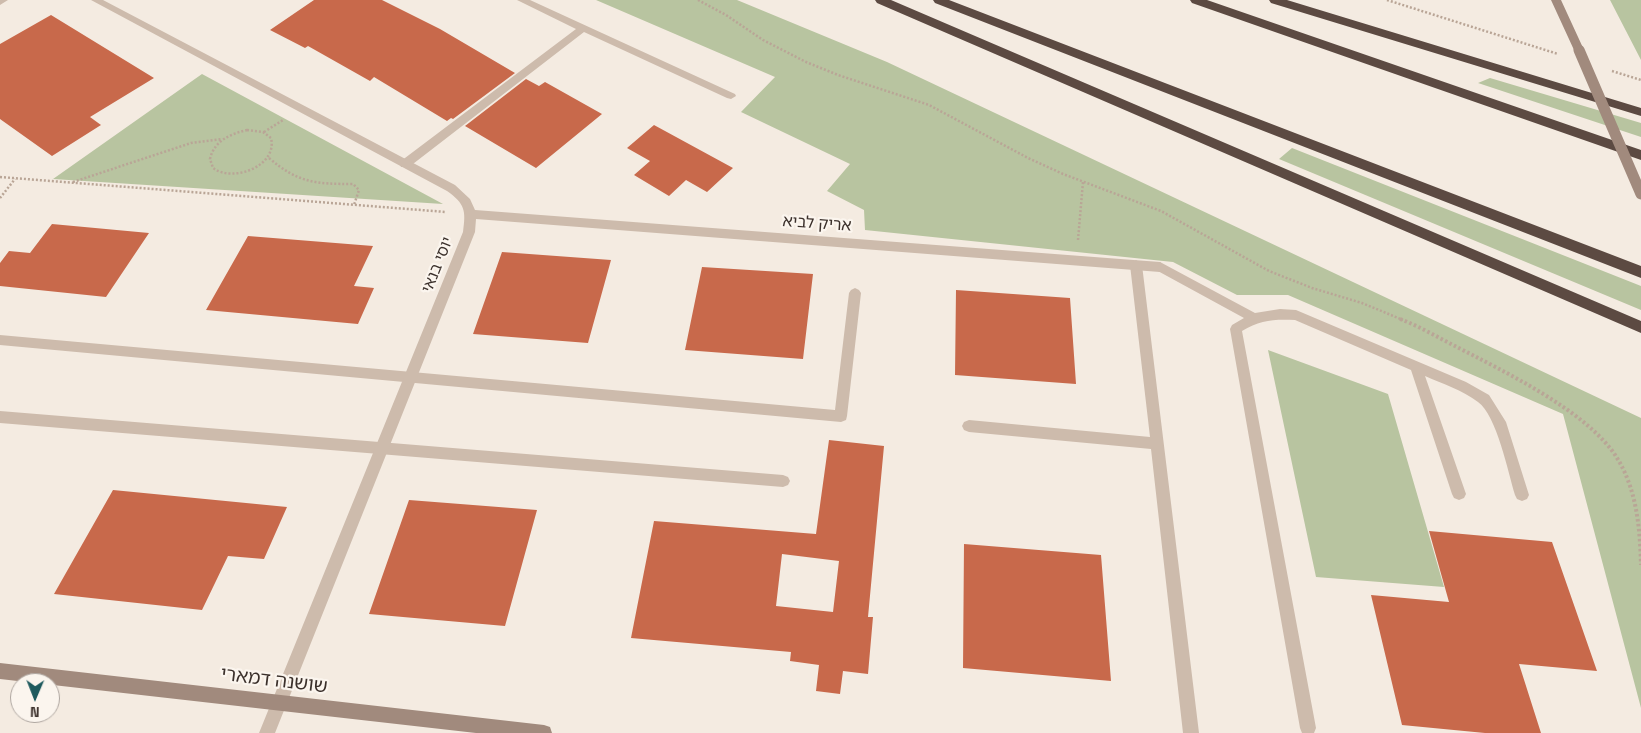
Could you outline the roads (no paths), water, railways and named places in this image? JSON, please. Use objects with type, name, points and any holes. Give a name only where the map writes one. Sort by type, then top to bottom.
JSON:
[{"type":"highway","points":[[881,0],[1439,238],[1641,327]]},
{"type":"highway","points":[[939,0],[1641,272]]},
{"type":"highway","points":[[1196,0],[1641,155]]},
{"type":"highway","points":[[1275,0],[1641,112]]},
{"type":"main road","points":[[1556,0],[1641,194]]},
{"type":"main road","name":"שושנה דמארי","points":[[0,671],[544,733]]},
{"type":"street","points":[[522,0],[731,96]]},
{"type":"street","points":[[104,2],[406,164],[466,199],[471,214]]},
{"type":"street","points":[[406,164],[583,28]]},
{"type":"street","name":"אריק לביא","points":[[471,214],[1160,266],[1254,318]]},
{"type":"street","name":"יוסי בנאי","points":[[268,733],[468,232],[471,214]]},
{"type":"street","points":[[1136,265],[1191,733]]},
{"type":"street","points":[[0,340],[841,416],[855,293]]},
{"type":"street","points":[[1308,728],[1236,329],[1254,318],[1280,314],[1296,315],[1462,386],[1484,399],[1501,426],[1522,495]]},
{"type":"street","points":[[1416,367],[1459,494]]},
{"type":"street","points":[[0,417],[783,481]]},
{"type":"street","points":[[969,426],[1157,444]]}]
